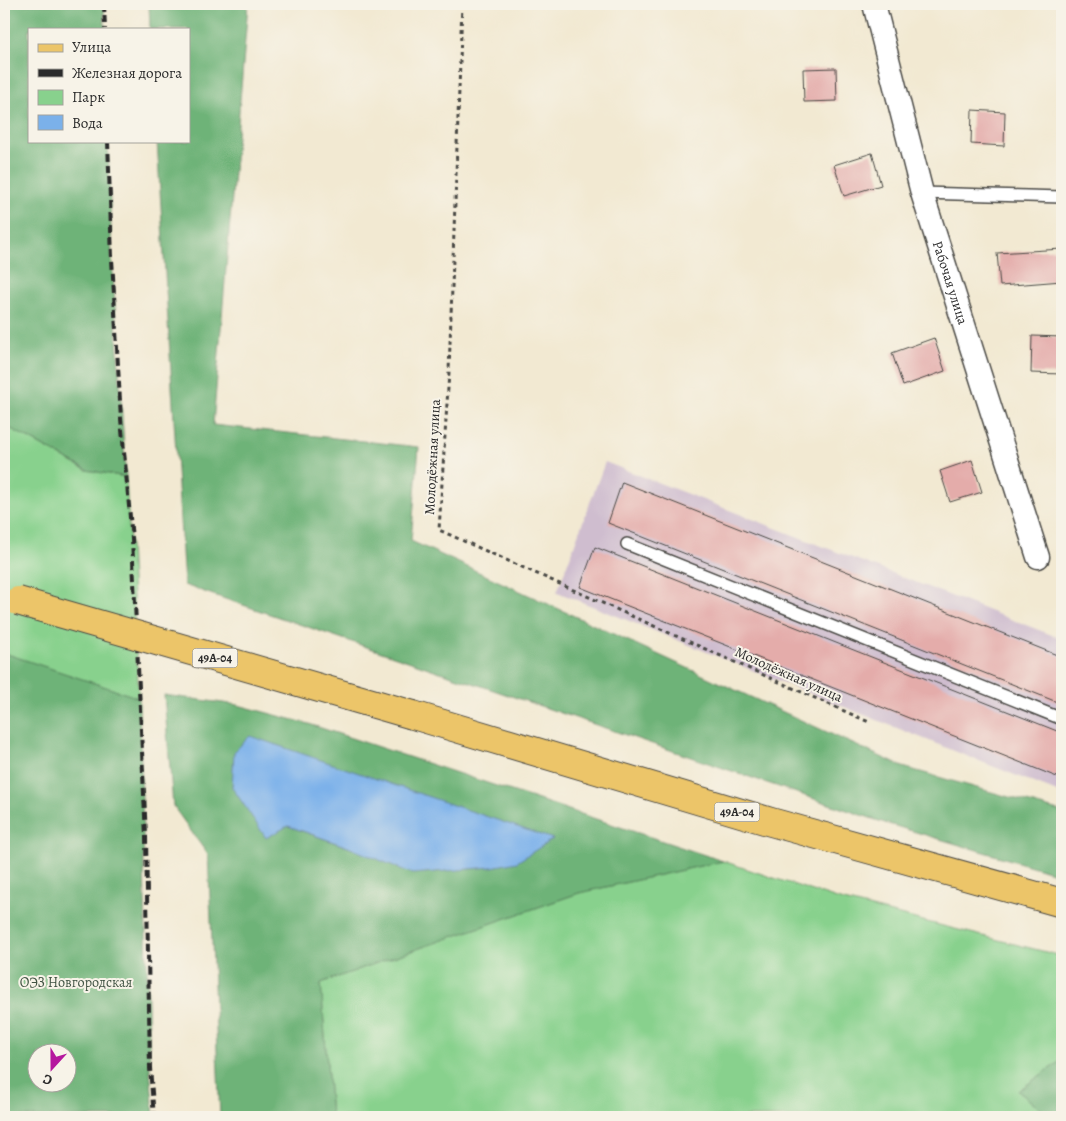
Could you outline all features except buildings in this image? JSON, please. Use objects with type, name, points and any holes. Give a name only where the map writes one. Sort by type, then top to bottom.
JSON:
[{"type":"main road","name":"49А-04","points":[[11,599],[413,715],[761,820],[1062,903]]},
{"type":"street","name":"Рабочая улица","points":[[874,4],[922,193],[1038,557]]},
{"type":"lane","points":[[922,193],[1062,197]]},
{"type":"lane","points":[[627,544],[1062,719]]},
{"type":"path","name":"Молодёжная улица","points":[[462,4],[449,372],[439,530],[871,723]]},
{"type":"shaded area","points":[[605,462],[1062,639],[1062,794],[557,592]]},
{"type":"green space","points":[[4,4],[104,4],[105,28],[28,28],[28,142],[108,142],[112,259],[126,477],[87,470],[4,425]]},
{"type":"green space","points":[[149,4],[248,4],[213,425],[419,447],[411,541],[903,767],[1062,812],[1062,875],[885,823],[184,585],[157,142],[190,142],[190,28],[150,28]]},
{"type":"green space","points":[[4,425],[86,470],[126,477],[139,698],[4,653]]},
{"type":"green space","name":"ОЭЗ Новгородская","points":[[4,653],[139,698],[150,1068],[154,1117],[4,1117]]},
{"type":"green space","points":[[164,695],[238,705],[309,724],[723,861],[579,893],[321,983],[331,1117],[220,1117],[208,855],[173,806]],"holes":[[[288,826],[492,867],[348,847]]]},
{"type":"green space","points":[[723,861],[840,900],[1062,956],[1062,1060],[1018,1091],[1050,1117],[331,1117],[321,983],[579,893]]},
{"type":"green space","points":[[1062,1060],[1062,1117],[1050,1117],[1018,1091]]},
{"type":"water","points":[[250,736],[553,839],[517,862],[492,867],[413,874],[348,847],[288,826],[266,838],[232,787],[234,752]]},
{"type":"railway","points":[[104,4],[105,28]]},
{"type":"railway","points":[[108,142],[112,259],[121,419],[132,539],[146,837],[150,1068],[154,1117]]}]
